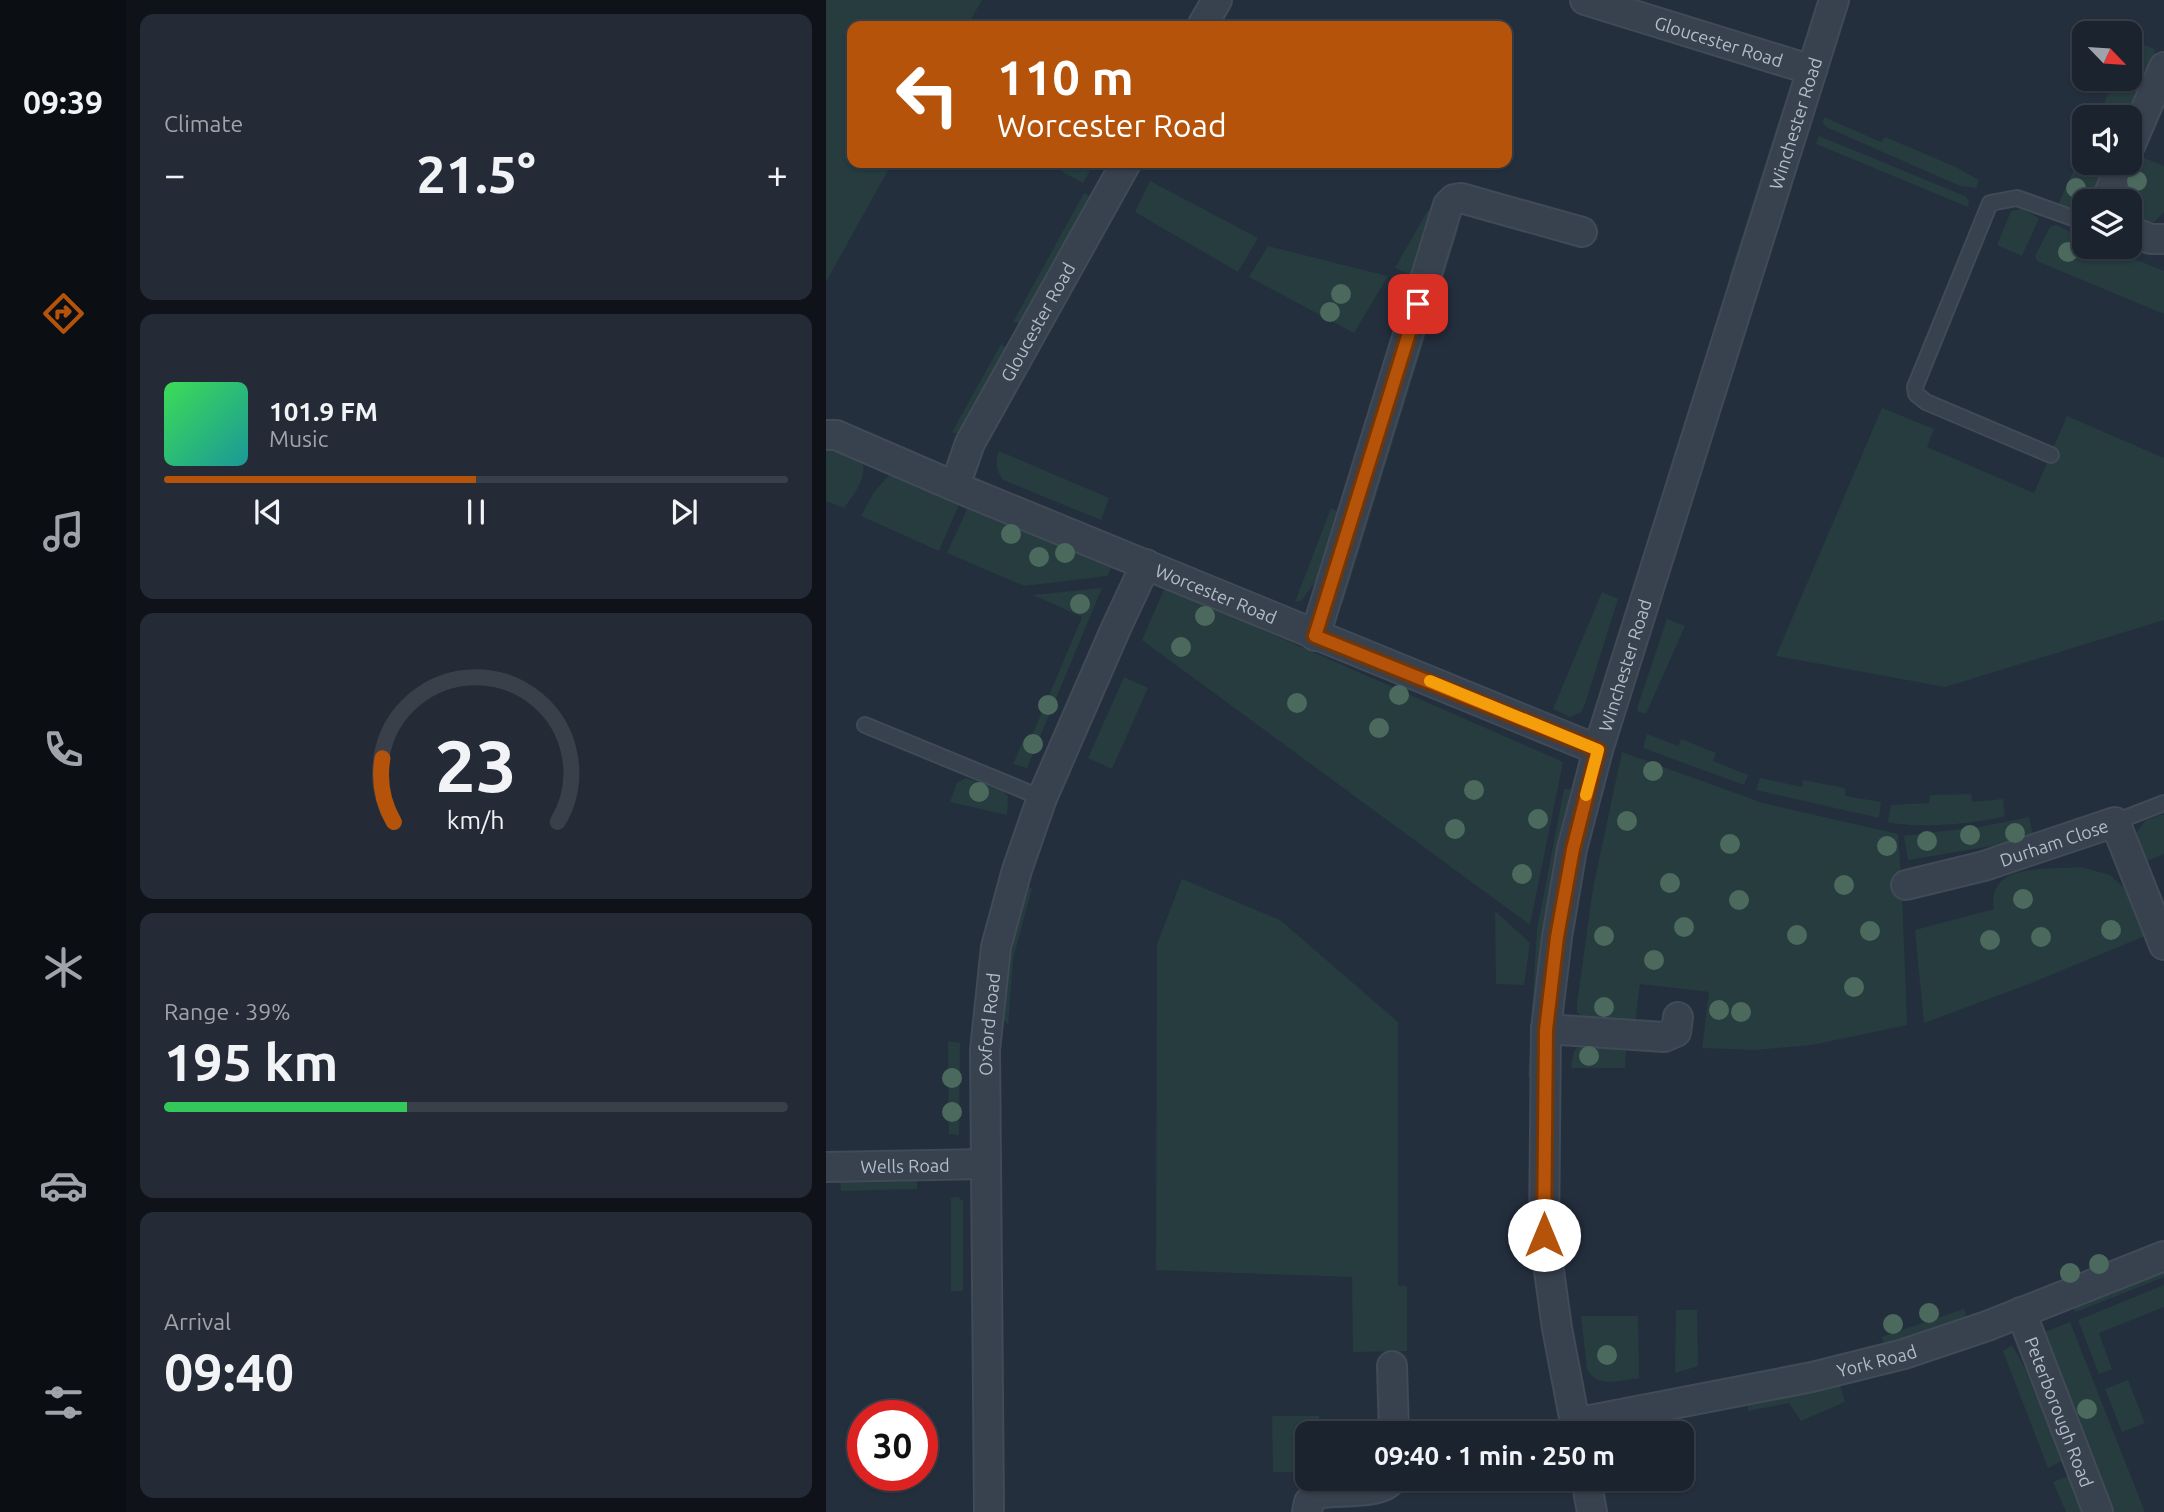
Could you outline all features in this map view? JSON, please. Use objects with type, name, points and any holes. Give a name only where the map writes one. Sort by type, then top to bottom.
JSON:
[{"type":"street","points":[[1205,21],[1217,0]]},
{"type":"street","name":"Gloucester Road","points":[[1585,0],[1812,70]]},
{"type":"street","name":"Winchester Road","points":[[1575,1421],[1557,1328],[1544,1235],[1546,1030],[1557,937],[1573,849],[1598,750],[1834,0]]},
{"type":"street","points":[[2142,118],[2164,67]]},
{"type":"street","name":"Gloucester Road","points":[[955,486],[970,443],[1123,168]]},
{"type":"street","points":[[1315,636],[1448,205],[1454,198],[1461,198],[1582,232]]},
{"type":"street","points":[[2142,236],[2164,239]]},
{"type":"street","name":"Worcester Road","points":[[831,435],[1598,750]]},
{"type":"street","name":"Oxford Road","points":[[989,1512],[985,1050],[996,947],[1017,870],[1042,799],[1146,564]]},
{"type":"street","name":"Durham Close","points":[[1906,885],[1984,866],[2115,822],[2164,944]]},
{"type":"street","points":[[1546,1030],[1664,1037],[1676,1032],[1678,1017]]},
{"type":"street","name":"Wells Road","points":[[826,1167],[985,1164]]},
{"type":"street","name":"York Road","points":[[1608,1421],[1904,1354],[2164,1256]]},
{"type":"street","name":"Peterborough Road","points":[[2021,1312],[2098,1512]]},
{"type":"street","points":[[1392,1366],[1394,1421]]},
{"type":"street","points":[[1307,1512],[1309,1502],[1317,1494],[1343,1491]]},
{"type":"street","points":[[1588,1491],[1592,1512]]},
{"type":"lane","points":[[2050,455],[1926,402],[1916,394],[1915,387],[1990,203],[2017,198],[2072,218]]},
{"type":"lane","points":[[865,725],[1042,799]]},
{"type":"lane","points":[[2115,822],[2164,803]]},
{"type":"green space","points":[[826,0],[982,0],[970,21],[847,21],[847,168],[889,168],[826,282]]},
{"type":"green space","points":[[2142,44],[2154,49],[2157,58],[2142,91]]},
{"type":"green space","points":[[2110,91],[2142,91],[2135,105],[2103,105]]},
{"type":"green space","points":[[1783,107],[1789,109],[1734,279],[1729,277]]},
{"type":"green space","points":[[1824,117],[1881,142],[1885,137],[1956,167],[1979,180],[1976,188],[1960,186],[1826,127],[1823,123]]},
{"type":"green space","points":[[1819,136],[1965,196],[1969,201],[1968,207],[1816,144]]},
{"type":"green space","points":[[2142,157],[2164,166],[2164,212],[2154,222],[2142,219],[2142,189],[2122,189],[2130,175],[2142,175]]},
{"type":"green space","points":[[1055,168],[1091,168],[1083,183]]},
{"type":"green space","points":[[2072,174],[2107,175],[2101,189],[2072,189],[2072,210],[2058,205]]},
{"type":"green space","points":[[1150,181],[1258,238],[1238,272],[1135,212]]},
{"type":"green space","points":[[1084,193],[1092,198],[1022,324],[1013,322]]},
{"type":"green space","points":[[2022,209],[2039,218],[2022,256],[1997,245],[2011,211]]},
{"type":"green space","points":[[1428,210],[1433,212],[1415,272],[1409,274],[1395,268]]},
{"type":"green space","points":[[1457,225],[1459,227],[1343,603],[1339,596]]},
{"type":"green space","points":[[2056,225],[2072,232],[2072,259],[2134,259],[2164,271],[2164,314],[2037,261],[2035,256],[2050,227]]},
{"type":"green space","points":[[1268,246],[1388,276],[1354,333],[1249,277]]},
{"type":"green space","points":[[1001,344],[1010,350],[961,435],[952,432]]},
{"type":"green space","points":[[1882,408],[1934,429],[1927,447],[2034,493],[2067,416],[2164,458],[2164,620],[1945,687],[1776,656]]},
{"type":"green space","points":[[826,447],[846,452],[863,464],[861,482],[844,508],[826,501]]},
{"type":"green space","points":[[999,451],[1109,498],[1101,520],[1003,480],[997,466]]},
{"type":"green space","points":[[890,474],[960,502],[939,551],[861,516],[874,492]]},
{"type":"green space","points":[[968,507],[1111,568],[1107,576],[1024,586],[947,553]]},
{"type":"green space","points":[[1331,508],[1339,512],[1320,576],[1301,601],[1295,602]]},
{"type":"green space","points":[[1165,587],[1563,762],[1530,925],[1142,640]]},
{"type":"green space","points":[[1102,588],[1027,768],[1013,764],[1023,741],[1029,743],[1082,617],[1033,595]]},
{"type":"green space","points":[[1602,592],[1618,599],[1585,704],[1581,712],[1570,717],[1553,709]]},
{"type":"green space","points":[[1667,619],[1685,626],[1646,714],[1637,711],[1638,705]]},
{"type":"green space","points":[[1124,677],[1148,688],[1112,769],[1088,758]]},
{"type":"green space","points":[[1647,734],[1678,746],[1681,739],[1716,753],[1713,761],[1748,775],[1744,785],[1643,748]]},
{"type":"green space","points":[[1622,752],[1763,803],[1898,834],[1907,1025],[1812,1045],[1754,1050],[1702,1048],[1709,992],[1640,984],[1635,1024],[1585,1020],[1577,1012],[1577,1004],[1593,888]]},
{"type":"green space","points":[[966,778],[1002,791],[1008,796],[1007,815],[950,802],[957,783]]},
{"type":"green space","points":[[1760,778],[1802,787],[1803,780],[1845,788],[1845,796],[1881,802],[1879,818],[1756,790]]},
{"type":"green space","points":[[1564,789],[1571,789],[1543,930],[1532,1077],[1528,1077],[1537,930]]},
{"type":"green space","points":[[1971,794],[1972,802],[2003,799],[2005,816],[1946,825],[1888,822],[1891,805],[1929,803],[1930,795]]},
{"type":"green space","points":[[2164,814],[2164,854],[2147,861],[2136,833],[2146,820]]},
{"type":"green space","points":[[2029,817],[2034,839],[1908,860],[1904,836],[1985,826]]},
{"type":"green space","points":[[2081,867],[2110,875],[2131,894],[2147,935],[2029,984],[1924,1023],[1915,930],[1994,909],[1994,894],[2000,883],[2010,876],[2037,869]]},
{"type":"green space","points":[[1182,879],[1280,920],[1398,1022],[1398,1285],[1407,1286],[1407,1351],[1353,1352],[1352,1277],[1156,1270],[1157,944]]},
{"type":"green space","points":[[1025,886],[1032,888],[1013,959],[1008,1025],[1000,1011]]},
{"type":"green space","points":[[1495,911],[1530,943],[1524,985],[1496,984]]},
{"type":"green space","points":[[948,1041],[960,1043],[959,1135],[949,1134]]},
{"type":"green space","points":[[1580,1045],[1626,1049],[1625,1068],[1571,1068],[1574,1051]]},
{"type":"green space","points":[[917,1178],[917,1189],[841,1191],[840,1179]]},
{"type":"green space","points":[[958,1197],[963,1201],[963,1291],[951,1291],[951,1198]]},
{"type":"green space","points":[[2164,1269],[2164,1277],[2076,1312],[2073,1308]]},
{"type":"green space","points":[[2164,1285],[2164,1307],[2099,1333],[2112,1369],[2099,1374],[2078,1320]]},
{"type":"green space","points":[[1964,1309],[1966,1314],[1962,1321],[1897,1345],[1885,1344],[1881,1337]]},
{"type":"green space","points":[[1676,1310],[1697,1310],[1698,1366],[1675,1373]]},
{"type":"green space","points":[[1581,1316],[1638,1316],[1639,1378],[1610,1382],[1591,1375],[1587,1369]]},
{"type":"green space","points":[[2070,1322],[2145,1512],[2107,1512],[2042,1339],[2045,1332]]},
{"type":"green space","points":[[2012,1345],[2025,1368],[2064,1460],[2048,1468],[2003,1351]]},
{"type":"green space","points":[[2128,1380],[2145,1423],[2122,1432],[2105,1389]]},
{"type":"green space","points":[[1840,1385],[1845,1402],[1801,1421],[1789,1403],[1748,1411],[1748,1406]]},
{"type":"green space","points":[[1272,1416],[1319,1416],[1319,1421],[1295,1421],[1295,1472],[1273,1472]]},
{"type":"green space","points":[[2070,1475],[2084,1512],[2066,1512],[2053,1482]]},
{"type":"slow traffic","points":[[1430,681],[1598,750],[1586,795]]},
{"type":"route","points":[[1418,304],[1315,636],[1598,750],[1573,849],[1557,937],[1546,1030],[1544,1235]]}]
